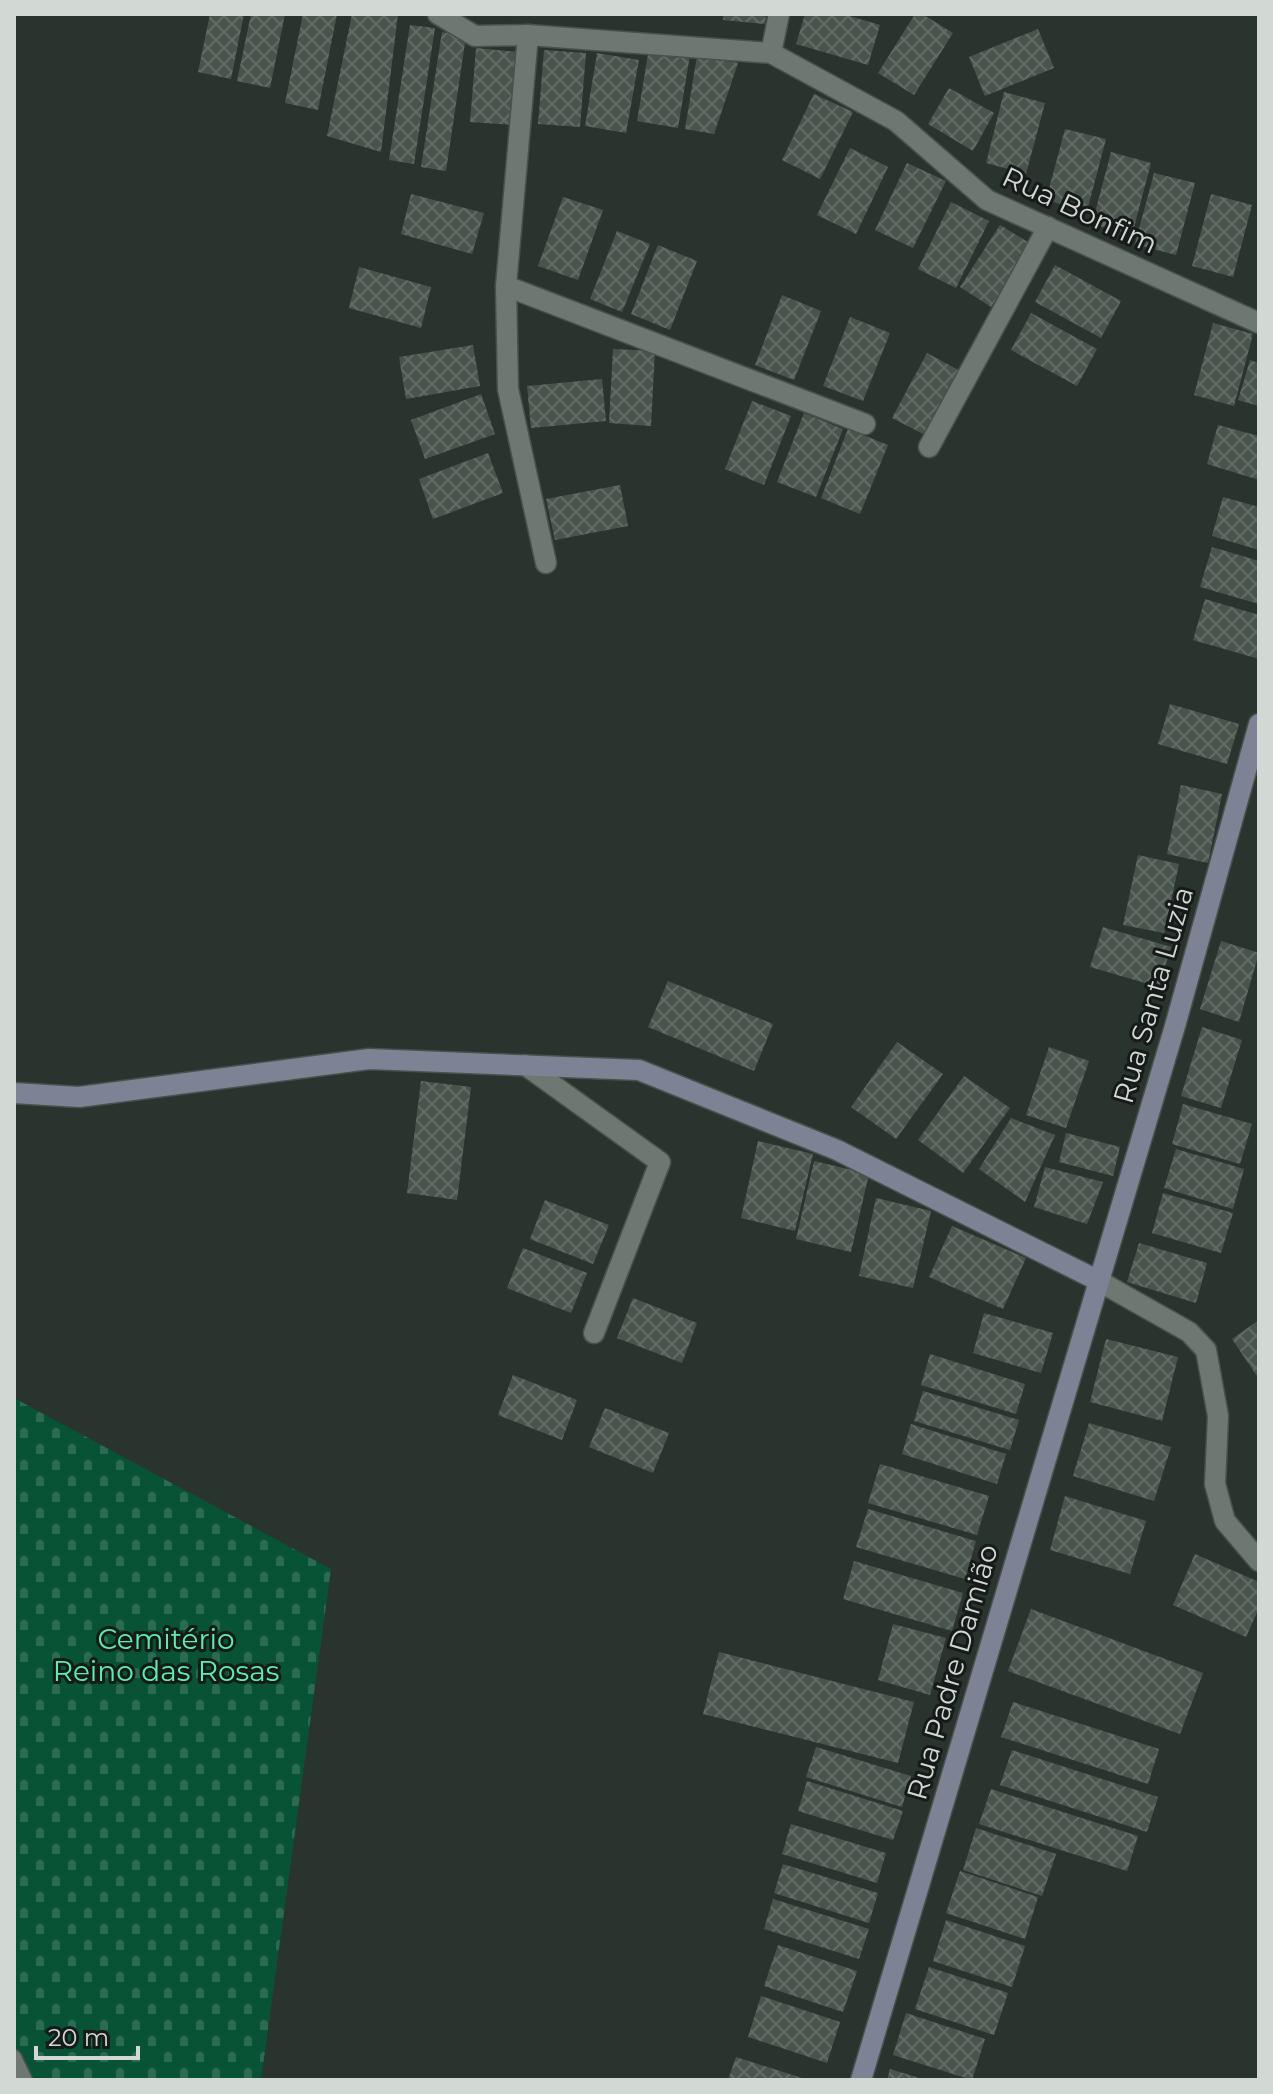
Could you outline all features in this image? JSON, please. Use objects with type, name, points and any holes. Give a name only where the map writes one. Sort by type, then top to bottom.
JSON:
[{"type":"street","name":"Rua Bonfim","points":[[438,14],[475,36],[528,35],[771,53],[896,121],[987,200],[1259,323]]},
{"type":"street","points":[[771,53],[779,14]]},
{"type":"street","points":[[528,35],[506,286],[508,389],[546,563]]},
{"type":"street","points":[[929,447],[1048,227]]},
{"type":"street","points":[[506,286],[865,424]]},
{"type":"street","name":"Rua Santa Luzia","points":[[1097,1280],[1175,1026],[1259,724]]},
{"type":"street","points":[[14,1093],[79,1097],[369,1059],[639,1070],[837,1150],[1097,1280],[1189,1332],[1206,1350],[1218,1416],[1215,1484],[1225,1521],[1259,1561]]},
{"type":"street","points":[[525,1065],[660,1162],[594,1333]]},
{"type":"street","name":"Rua Padre Damião","points":[[861,2080],[1097,1280]]},
{"type":"lane","points":[[14,2057],[25,2080]]},
{"type":"green space","name":"Cemitério Reino das Rosas","points":[[14,1398],[331,1569],[261,2080],[14,2080]]},
{"type":"building","points":[[210,14],[244,14],[231,79],[198,72]]},
{"type":"building","points":[[251,14],[285,14],[270,88],[237,81]]},
{"type":"building","points":[[303,14],[337,14],[318,110],[285,103]]},
{"type":"building","points":[[352,14],[398,14],[381,152],[327,136]]},
{"type":"building","points":[[723,14],[766,14],[765,24],[723,20]]},
{"type":"building","points":[[805,14],[843,14],[880,25],[868,65],[796,44]]},
{"type":"building","points":[[915,14],[922,14],[953,33],[914,95],[878,73]]},
{"type":"building","points":[[410,25],[435,28],[414,164],[389,160]]},
{"type":"building","points":[[1038,29],[1054,68],[985,96],[969,57]]},
{"type":"building","points":[[442,32],[466,36],[446,171],[421,167]]},
{"type":"building","points":[[476,48],[518,52],[513,125],[470,122]]},
{"type":"building","points":[[649,48],[690,55],[678,128],[637,121]]},
{"type":"building","points":[[544,50],[586,53],[580,127],[538,124]]},
{"type":"building","points":[[597,53],[639,60],[626,133],[585,126]]},
{"type":"building","points":[[697,56],[738,63],[714,134],[685,129]]},
{"type":"building","points":[[949,88],[994,113],[973,151],[928,124]]},
{"type":"building","points":[[1004,92],[1045,103],[1026,174],[986,163]]},
{"type":"building","points":[[814,94],[853,112],[820,179],[782,160]]},
{"type":"building","points":[[1065,129],[1106,139],[1087,211],[1046,200]]},
{"type":"building","points":[[850,148],[888,167],[856,234],[817,215]]},
{"type":"building","points":[[1111,152],[1151,163],[1132,235],[1092,224]]},
{"type":"building","points":[[907,163],[946,181],[913,248],[875,230]]},
{"type":"building","points":[[1154,173],[1195,183],[1176,255],[1135,244]]},
{"type":"building","points":[[411,194],[484,213],[472,254],[401,234]]},
{"type":"building","points":[[1211,194],[1252,205],[1233,277],[1192,266]]},
{"type":"building","points":[[563,197],[603,210],[578,280],[538,266]]},
{"type":"building","points":[[951,202],[989,221],[956,288],[918,269]]},
{"type":"building","points":[[1000,225],[1031,244],[991,307],[960,287]]},
{"type":"building","points":[[617,231],[650,244],[622,312],[590,299]]},
{"type":"building","points":[[658,245],[697,261],[670,330],[631,314]]},
{"type":"building","points":[[1055,265],[1121,301],[1101,338],[1035,302]]},
{"type":"building","points":[[359,267],[431,287],[421,328],[349,308]]},
{"type":"building","points":[[782,295],[821,311],[794,380],[755,365]]},
{"type":"building","points":[[1031,313],[1097,349],[1077,386],[1011,350]]},
{"type":"building","points":[[850,317],[890,333],[863,401],[823,386]]},
{"type":"building","points":[[1213,323],[1253,334],[1234,406],[1194,395]]},
{"type":"building","points":[[473,345],[480,386],[406,399],[399,357]]},
{"type":"building","points":[[613,349],[655,351],[651,426],[609,423]]},
{"type":"building","points":[[927,353],[964,373],[929,437],[892,418]]},
{"type":"building","points":[[1250,360],[1259,363],[1259,406],[1238,400]]},
{"type":"building","points":[[602,379],[606,421],[531,428],[527,386]]},
{"type":"building","points":[[481,394],[495,434],[425,459],[411,420]]},
{"type":"building","points":[[752,401],[791,416],[764,485],[725,469]]},
{"type":"building","points":[[804,413],[843,429],[816,497],[777,482]]},
{"type":"building","points":[[1218,425],[1259,436],[1259,480],[1207,464]]},
{"type":"building","points":[[848,429],[888,445],[860,514],[821,498]]},
{"type":"building","points":[[488,453],[503,493],[433,519],[419,479]]},
{"type":"building","points":[[620,485],[628,526],[555,540],[546,499]]},
{"type":"building","points":[[1223,497],[1259,507],[1259,550],[1212,536]]},
{"type":"building","points":[[1212,547],[1259,561],[1259,604],[1200,587]]},
{"type":"building","points":[[1205,599],[1259,615],[1259,659],[1193,640]]},
{"type":"building","points":[[1170,704],[1239,724],[1227,764],[1158,744]]},
{"type":"building","points":[[1181,785],[1222,794],[1208,863],[1167,854]]},
{"type":"building","points":[[1138,855],[1179,864],[1164,933],[1123,925]]},
{"type":"building","points":[[1103,927],[1171,947],[1159,987],[1090,967]]},
{"type":"building","points":[[1221,941],[1259,953],[1239,1022],[1200,1009]]},
{"type":"building","points":[[668,981],[773,1024],[754,1071],[648,1027]]},
{"type":"building","points":[[1202,1027],[1242,1040],[1221,1108],[1181,1096]]},
{"type":"building","points":[[897,1042],[943,1074],[896,1139],[851,1107]]},
{"type":"building","points":[[1049,1047],[1089,1061],[1066,1128],[1026,1115]]},
{"type":"building","points":[[964,1076],[1010,1108],[963,1173],[918,1140]]},
{"type":"building","points":[[421,1081],[471,1087],[457,1200],[407,1193]]},
{"type":"building","points":[[1183,1104],[1252,1124],[1240,1164],[1172,1144]]},
{"type":"building","points":[[1011,1118],[1055,1135],[1025,1202],[979,1169]]},
{"type":"building","points":[[1066,1133],[1120,1147],[1113,1176],[1059,1162]]},
{"type":"building","points":[[758,1141],[813,1154],[795,1231],[741,1218]]},
{"type":"building","points":[[1176,1149],[1244,1169],[1233,1209],[1164,1188]]},
{"type":"building","points":[[814,1161],[869,1174],[851,1252],[796,1239]]},
{"type":"building","points":[[1045,1167],[1103,1182],[1087,1224],[1034,1207]]},
{"type":"building","points":[[1163,1193],[1233,1213],[1221,1253],[1152,1233]]},
{"type":"building","points":[[876,1198],[931,1211],[913,1288],[859,1276]]},
{"type":"building","points":[[545,1200],[609,1225],[593,1264],[530,1239]]},
{"type":"building","points":[[952,1226],[1026,1258],[1003,1309],[929,1277]]},
{"type":"building","points":[[1139,1243],[1207,1263],[1196,1303],[1127,1282]]},
{"type":"building","points":[[523,1248],[587,1273],[571,1313],[507,1288]]},
{"type":"building","points":[[633,1298],[697,1323],[682,1363],[617,1338]]},
{"type":"building","points":[[984,1313],[1053,1333],[1041,1373],[973,1353]]},
{"type":"building","points":[[1259,1320],[1259,1379],[1232,1339]]},
{"type":"building","points":[[1106,1339],[1178,1357],[1162,1421],[1090,1402]]},
{"type":"building","points":[[930,1354],[1025,1384],[1016,1414],[921,1385]]},
{"type":"building","points":[[513,1375],[577,1400],[562,1440],[498,1415]]},
{"type":"building","points":[[923,1391],[1019,1420],[1010,1450],[914,1421]]},
{"type":"building","points":[[605,1408],[669,1433],[653,1473],[589,1447]]},
{"type":"building","points":[[1089,1423],[1171,1447],[1154,1501],[1073,1476]]},
{"type":"building","points":[[911,1424],[1006,1454],[997,1484],[902,1454]]},
{"type":"building","points":[[880,1464],[989,1496],[977,1535],[868,1503]]},
{"type":"building","points":[[1065,1496],[1146,1521],[1130,1574],[1050,1550]]},
{"type":"building","points":[[868,1509],[976,1541],[965,1579],[856,1547]]},
{"type":"building","points":[[1195,1554],[1259,1582],[1259,1608],[1246,1637],[1173,1605]]},
{"type":"building","points":[[854,1561],[963,1593],[952,1631],[843,1599]]},
{"type":"building","points":[[1031,1609],[1203,1673],[1180,1734],[1008,1671]]},
{"type":"building","points":[[893,1624],[946,1638],[930,1695],[878,1680]]},
{"type":"building","points":[[719,1652],[914,1702],[898,1763],[703,1714]]},
{"type":"building","points":[[1013,1702],[1159,1749],[1148,1784],[1001,1737]]},
{"type":"building","points":[[816,1747],[911,1776],[902,1807],[806,1777]]},
{"type":"building","points":[[1012,1750],[1158,1797],[1147,1832],[1000,1785]]},
{"type":"building","points":[[807,1781],[903,1811],[893,1840],[798,1811]]},
{"type":"building","points":[[991,1789],[1138,1836],[1127,1871],[979,1824]]},
{"type":"building","points":[[791,1824],[886,1853],[877,1883],[782,1854]]},
{"type":"building","points":[[976,1828],[1056,1854],[1042,1896],[963,1870]]},
{"type":"building","points":[[783,1864],[878,1893],[869,1923],[774,1893]]},
{"type":"building","points":[[960,1871],[1038,1897],[1025,1939],[946,1913]]},
{"type":"building","points":[[773,1899],[869,1929],[859,1959],[764,1929]]},
{"type":"building","points":[[946,1920],[1025,1946],[1012,1987],[933,1961]]},
{"type":"building","points":[[778,1945],[857,1971],[843,2012],[764,1986]]},
{"type":"building","points":[[929,1967],[1008,1993],[994,2035],[915,2009]]},
{"type":"building","points":[[761,1996],[840,2022],[827,2063],[748,2037]]},
{"type":"building","points":[[906,2013],[985,2039],[972,2080],[893,2055]]},
{"type":"building","points":[[736,2057],[805,2079],[805,2080],[728,2080]]},
{"type":"building","points":[[890,2069],[923,2079],[923,2080],[887,2080]]}]
